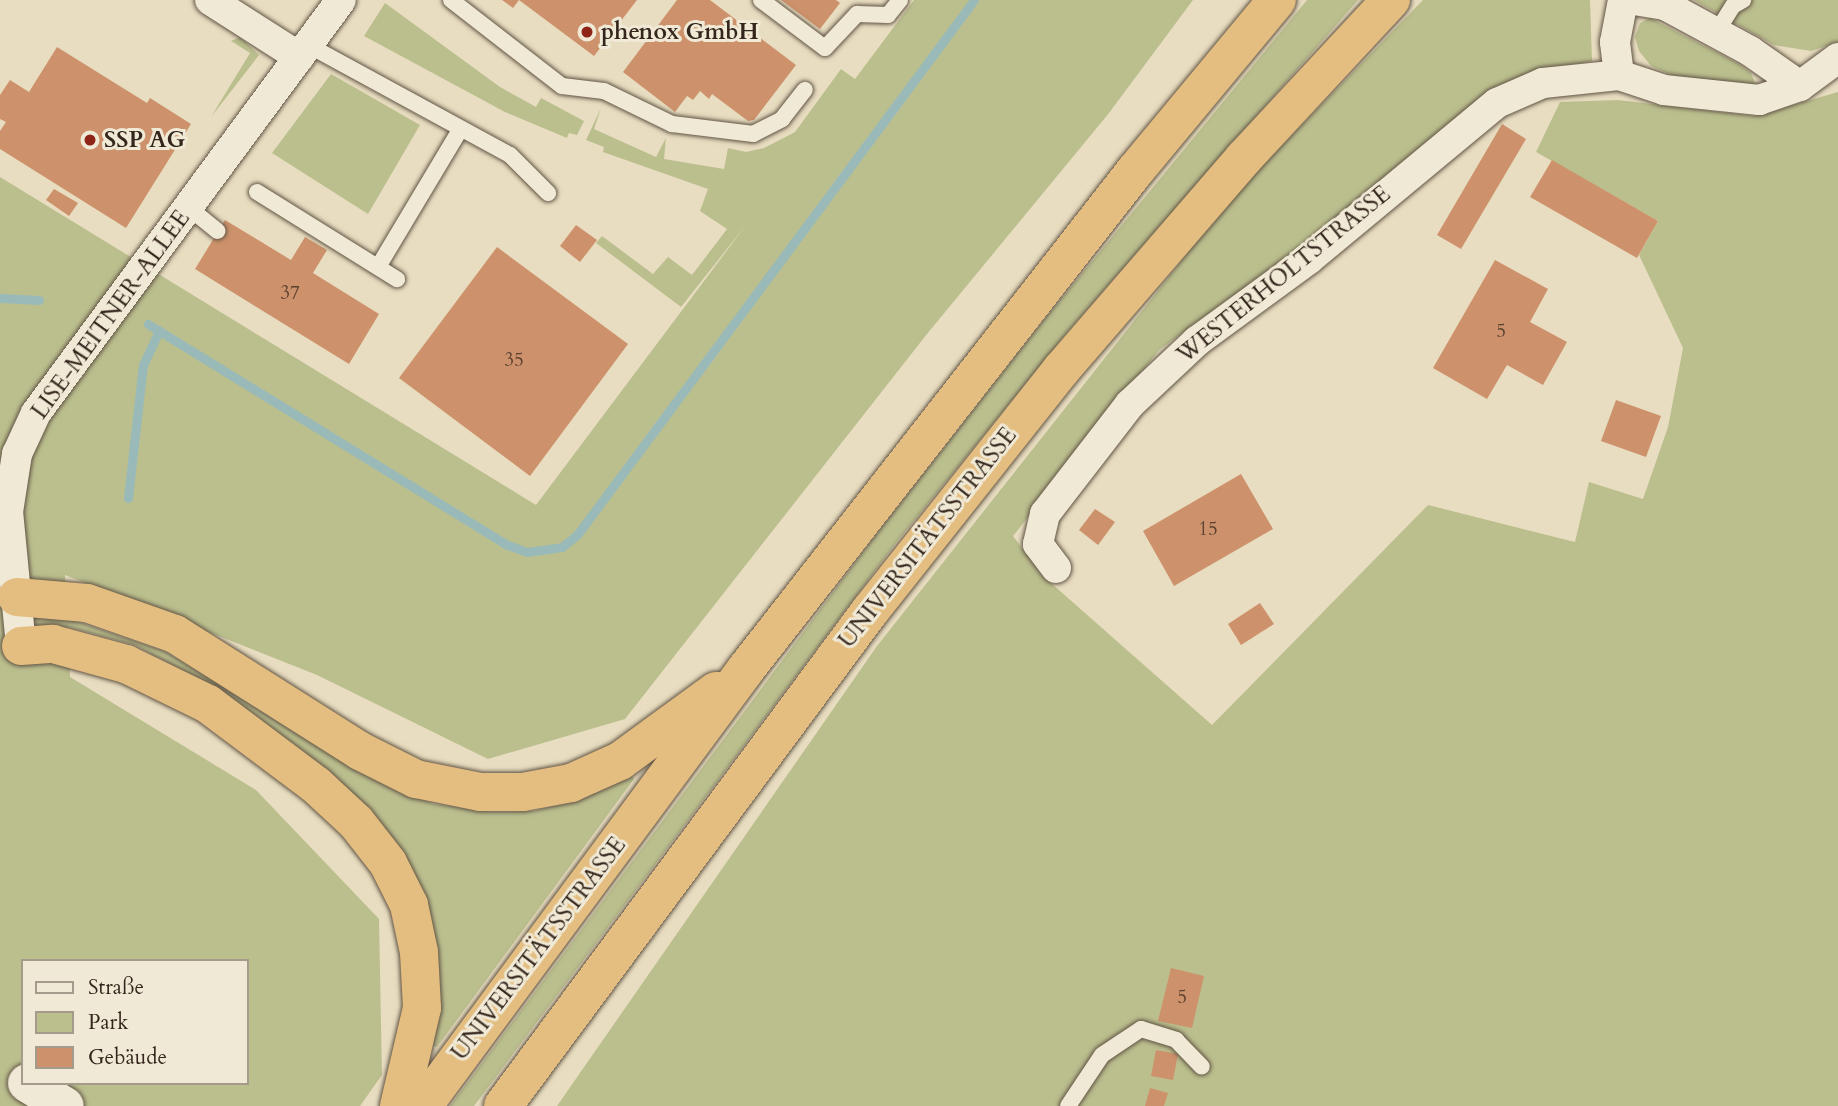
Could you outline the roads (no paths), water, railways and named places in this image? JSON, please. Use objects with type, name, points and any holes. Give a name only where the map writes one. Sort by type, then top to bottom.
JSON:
[{"type":"highway","name":"UNIVERSITÄTSSTRASSE","points":[[423,1106],[746,670],[1135,171],[1277,0]]},
{"type":"highway","name":"UNIVERSITÄTSSTRASSE","points":[[503,1106],[844,644],[1052,381],[1244,158],[1391,0]]},
{"type":"highway","points":[[9,599],[87,603],[175,634],[360,751],[416,779],[480,792],[523,792],[571,783],[620,761],[746,670]]},
{"type":"highway","points":[[10,648],[53,644],[126,664],[208,705],[316,785],[356,822],[388,863],[409,905],[419,952],[422,1008],[399,1106]]},
{"type":"street","points":[[210,0],[304,51]]},
{"type":"street","name":"LISE-MEITNER-ALLEE","points":[[10,648],[8,512],[17,454],[36,414],[341,0]]},
{"type":"street","points":[[1619,75],[1615,42],[1623,0]]},
{"type":"street","points":[[1634,0],[1665,5],[1716,33],[1800,86]]},
{"type":"street","name":"WESTERHOLTSTRASSE","points":[[1056,568],[1038,544],[1045,514],[1130,404],[1197,341],[1309,259],[1497,103],[1543,83],[1619,75],[1664,90],[1716,99],[1759,100],[1800,86],[1838,58]]},
{"type":"street","points":[[0,1067],[21,1080]]},
{"type":"street","points":[[30,1085],[65,1106]]},
{"type":"lane","points":[[451,0],[562,86],[604,91],[671,124],[753,134],[782,119],[805,90]]},
{"type":"lane","points":[[761,0],[825,48],[857,14],[888,15],[900,0]]},
{"type":"lane","points":[[1716,33],[1733,6],[1743,0]]},
{"type":"lane","points":[[304,51],[510,155],[548,193]]},
{"type":"lane","points":[[378,267],[460,130]]},
{"type":"lane","points":[[257,192],[397,279]]},
{"type":"lane","points":[[188,207],[218,230]]},
{"type":"lane","points":[[1068,1106],[1102,1055],[1141,1030],[1176,1040],[1202,1068]]},
{"type":"waterway","points":[[148,324],[505,544],[527,552],[562,547],[577,535],[974,0]]},
{"type":"waterway","points":[[0,298],[39,300]]},
{"type":"waterway","points":[[128,498],[143,365],[159,331]]},
{"type":"place","name":"phenox GmbH","points":[[587,32]]},
{"type":"place","name":"SSP AG","points":[[90,140]]}]
